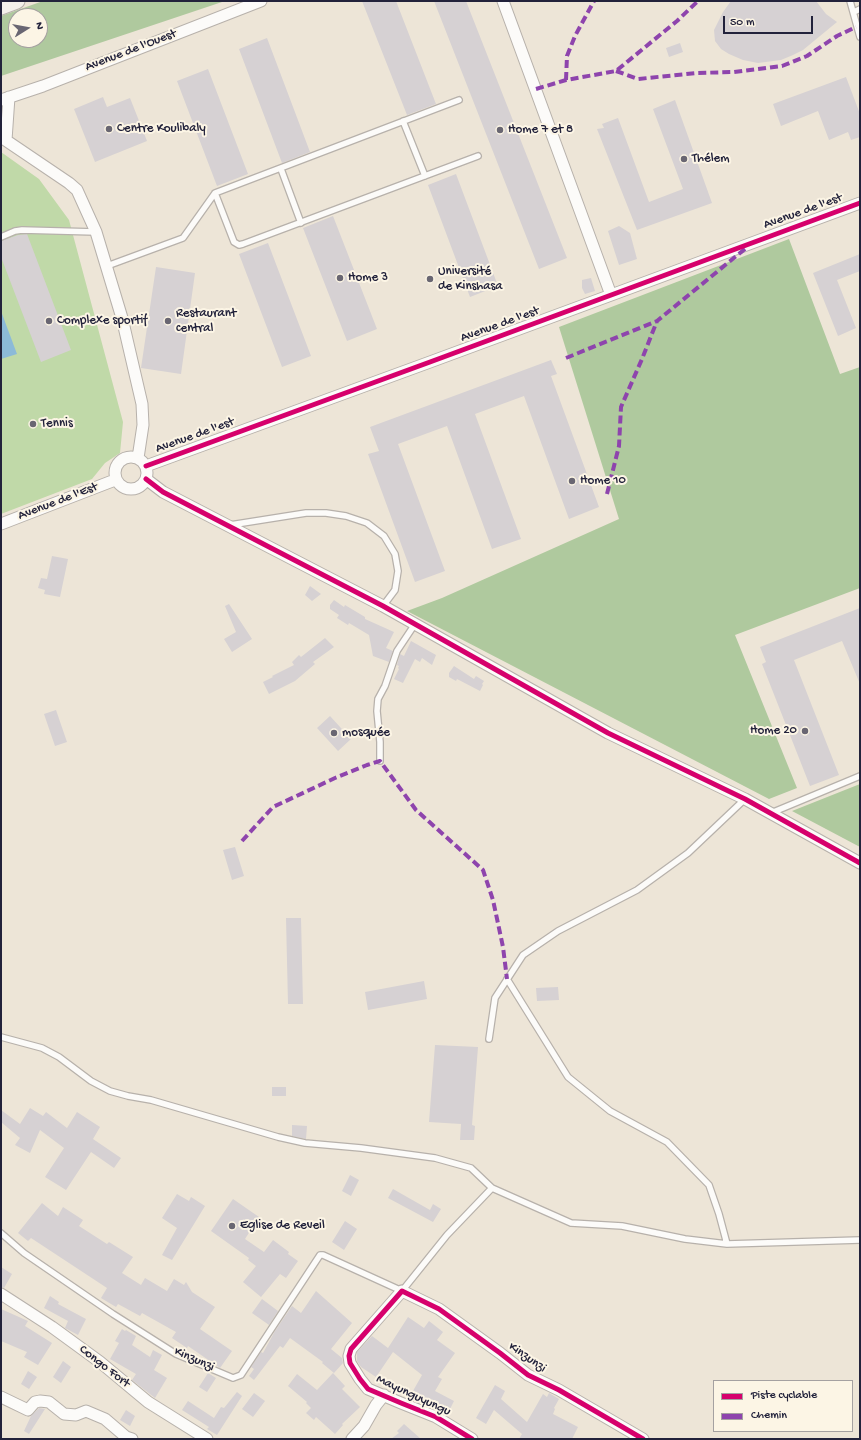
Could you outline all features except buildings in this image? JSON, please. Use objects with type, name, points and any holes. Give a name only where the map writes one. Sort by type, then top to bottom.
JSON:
[{"type":"street","points":[[1,7],[17,1]]},
{"type":"street","name":"Avenue de l'Ouest","points":[[5,99],[43,86],[261,1]]},
{"type":"street","points":[[504,1],[611,295]]},
{"type":"street","points":[[5,99],[3,138],[69,183],[76,190],[96,232],[122,318],[142,404],[143,425],[138,458]]},
{"type":"street","name":"Avenue de l'est","points":[[146,466],[860,203]]},
{"type":"street","name":"Avenue de l'Est","points":[[127,457],[138,458],[146,466],[146,479],[138,488],[126,489],[115,480],[114,472],[118,462],[127,457]]},
{"type":"street","points":[[146,479],[163,492],[383,606],[608,733],[745,799],[860,863]]},
{"type":"street","name":"Avenue de l'Est","points":[[1,524],[115,480]]},
{"type":"street","name":"Mayunguyungu","points":[[402,1291],[351,1349],[349,1356],[350,1362],[360,1379],[368,1388],[436,1417],[472,1439]]},
{"type":"street","name":"Kinzunzi","points":[[402,1291],[439,1309],[528,1375],[558,1390],[643,1439]]},
{"type":"street","name":"Congo Fort","points":[[1,1294],[46,1323],[100,1362],[148,1402],[206,1439]]},
{"type":"street","points":[[352,1439],[364,1426],[376,1405],[384,1395]]},
{"type":"street","points":[[1,1397],[28,1410],[35,1402],[40,1401],[49,1402],[64,1414],[76,1415],[86,1412],[105,1419],[126,1437],[132,1439]]},
{"type":"lane","points":[[850,1],[860,37]]},
{"type":"lane","points":[[854,12],[860,9]]},
{"type":"lane","points":[[107,266],[183,238],[214,193],[458,100]]},
{"type":"lane","points":[[404,121],[425,176]]},
{"type":"lane","points":[[214,193],[236,244],[243,244],[478,156]]},
{"type":"lane","points":[[281,168],[301,223]]},
{"type":"lane","points":[[1,237],[15,231],[22,230],[96,232]]},
{"type":"lane","points":[[228,525],[306,513],[326,513],[346,516],[368,523],[384,536],[395,554],[398,571],[395,590],[383,606]]},
{"type":"lane","points":[[380,761],[377,711],[378,699],[385,686],[397,651],[415,624]]},
{"type":"lane","points":[[770,813],[860,776]]},
{"type":"lane","points":[[489,1039],[495,998],[523,955],[558,931],[637,890],[688,853],[745,799]]},
{"type":"lane","points":[[506,979],[568,1076],[610,1111],[667,1142],[709,1185],[727,1244]]},
{"type":"lane","points":[[1,1038],[42,1048],[59,1057],[90,1081],[128,1096],[151,1100],[278,1137],[305,1142],[435,1158],[471,1168],[492,1188],[571,1223],[622,1226],[685,1240],[727,1244],[860,1240]]},
{"type":"lane","points":[[402,1291],[447,1235],[492,1188]]},
{"type":"lane","name":"Kinzunzi","points":[[1,1233],[24,1253],[113,1314],[176,1354],[232,1378],[241,1374],[320,1255],[323,1255],[402,1291]]},
{"type":"green space","points":[[43,1],[225,1],[1,76],[1,16],[8,14],[8,48],[48,48],[48,8],[23,8]]},
{"type":"green space","name":"Complexe sportif","points":[[1,152],[39,179],[69,220],[123,422],[120,453],[105,463],[92,479],[1,514]]},
{"type":"green space","points":[[789,239],[840,374],[860,367],[860,588],[735,635],[797,788],[769,799],[407,611],[442,598],[619,519],[559,327]]},
{"type":"green space","points":[[860,784],[860,847],[792,811]]},
{"type":"water","points":[[1,311],[17,354],[1,359]]},
{"type":"marked path","points":[[566,80],[567,56],[575,36],[594,1]]},
{"type":"marked path","points":[[536,89],[566,80],[616,71],[677,21],[698,1]]},
{"type":"marked path","points":[[616,71],[638,79],[696,73],[734,72],[782,66],[807,56],[837,36],[856,27]]},
{"type":"marked path","points":[[566,358],[657,321],[746,248]]},
{"type":"marked path","points":[[607,494],[619,446],[621,407],[657,321]]},
{"type":"marked path","points":[[242,841],[273,807],[335,778],[380,761],[416,810],[483,870],[493,900],[503,947],[507,979]]},
{"type":"cycle path","points":[[146,466],[860,203]]},
{"type":"cycle path","points":[[146,479],[163,492],[383,606],[608,733],[745,799],[860,863]]},
{"type":"cycle path","points":[[472,1439],[436,1417],[368,1389],[350,1363],[349,1356],[351,1349],[402,1291],[439,1309],[528,1375],[559,1390],[643,1439]]},
{"type":"place","name":"Centre Koulibaly","points":[[109,129]]},
{"type":"place","name":"Home 7 et 8","points":[[500,130]]},
{"type":"place","name":"Thélem","points":[[684,159]]},
{"type":"place","name":"Home 3","points":[[340,278]]},
{"type":"place","name":"Université de Kinshasa","points":[[430,279]]},
{"type":"place","name":"Complexe sportif","points":[[49,321]]},
{"type":"place","name":"Restaurant central","points":[[168,321]]},
{"type":"place","name":"Tennis","points":[[33,424]]},
{"type":"place","name":"Home 10","points":[[572,481]]},
{"type":"place","name":"Home 20","points":[[805,731]]},
{"type":"place","name":"mosquée","points":[[334,733]]},
{"type":"place","name":"Eglise de Reveil","points":[[232,1226]]}]
